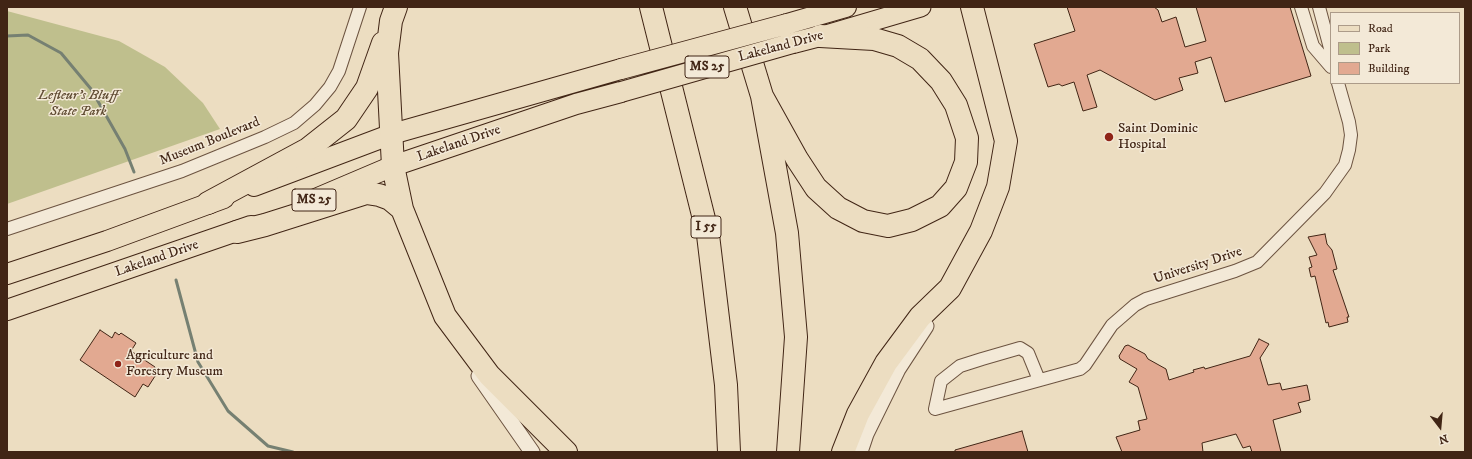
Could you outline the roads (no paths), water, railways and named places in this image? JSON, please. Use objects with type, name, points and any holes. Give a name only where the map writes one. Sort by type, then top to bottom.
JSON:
[{"type":"highway","name":"I 55","points":[[651,7],[708,235],[726,385],[728,452]]},
{"type":"highway","points":[[735,7],[762,96],[787,232],[796,337],[788,452]]},
{"type":"highway","name":"Lakeland Drive","points":[[7,310],[237,232],[393,166],[576,104],[621,92],[790,33],[846,7]]},
{"type":"highway","points":[[843,452],[858,414],[886,363],[920,317],[950,288],[990,211],[998,187],[1006,141],[972,7]]},
{"type":"highway","points":[[394,14],[387,53],[393,166],[402,209],[445,316],[489,375],[566,452]]},
{"type":"highway","points":[[208,203],[308,149],[346,119],[367,88],[394,14]]},
{"type":"highway","name":"Lakeland Drive","points":[[7,274],[107,241],[392,134],[621,69],[790,33],[820,36]]},
{"type":"highway","points":[[762,96],[797,159],[816,188],[838,208],[863,221],[888,226],[912,220],[940,206],[956,188],[966,162],[967,138],[956,105],[941,81],[920,59],[898,46],[874,39],[820,36]]},
{"type":"highway","points":[[237,232],[265,225],[366,193],[379,195],[390,199],[402,209]]},
{"type":"main road","name":"Lakeland Drive","points":[[820,36],[921,7]]},
{"type":"street","name":"Museum Boulevard","points":[[7,229],[182,171],[265,137],[294,123],[316,106],[336,76],[360,7]]},
{"type":"street","points":[[1301,7],[1313,46],[1330,66]]},
{"type":"street","points":[[1319,7],[1330,48]]},
{"type":"street","name":"University Drive","points":[[1039,380],[1028,353],[1020,348],[960,366],[940,381],[935,409],[1080,369],[1085,365],[1112,325],[1135,305],[1146,299],[1235,271],[1257,262],[1325,193],[1345,165],[1351,135],[1349,122],[1338,84]]},
{"type":"street","points":[[860,452],[866,434],[898,369],[950,288]]},
{"type":"street","points":[[445,316],[473,366],[532,452]]},
{"type":"waterway","points":[[7,36],[28,35],[61,53],[91,89],[125,149],[134,172]]},
{"type":"waterway","points":[[176,280],[198,362],[228,411],[268,446],[293,452]]},
{"type":"place","name":"Saint Dominic Hospital","points":[[1109,137]]},
{"type":"place","name":"Agriculture and Forestry Museum","points":[[118,364]]},
{"type":"park label","name":"Lefleur's Bluff State Park","points":[[78,104]]}]
